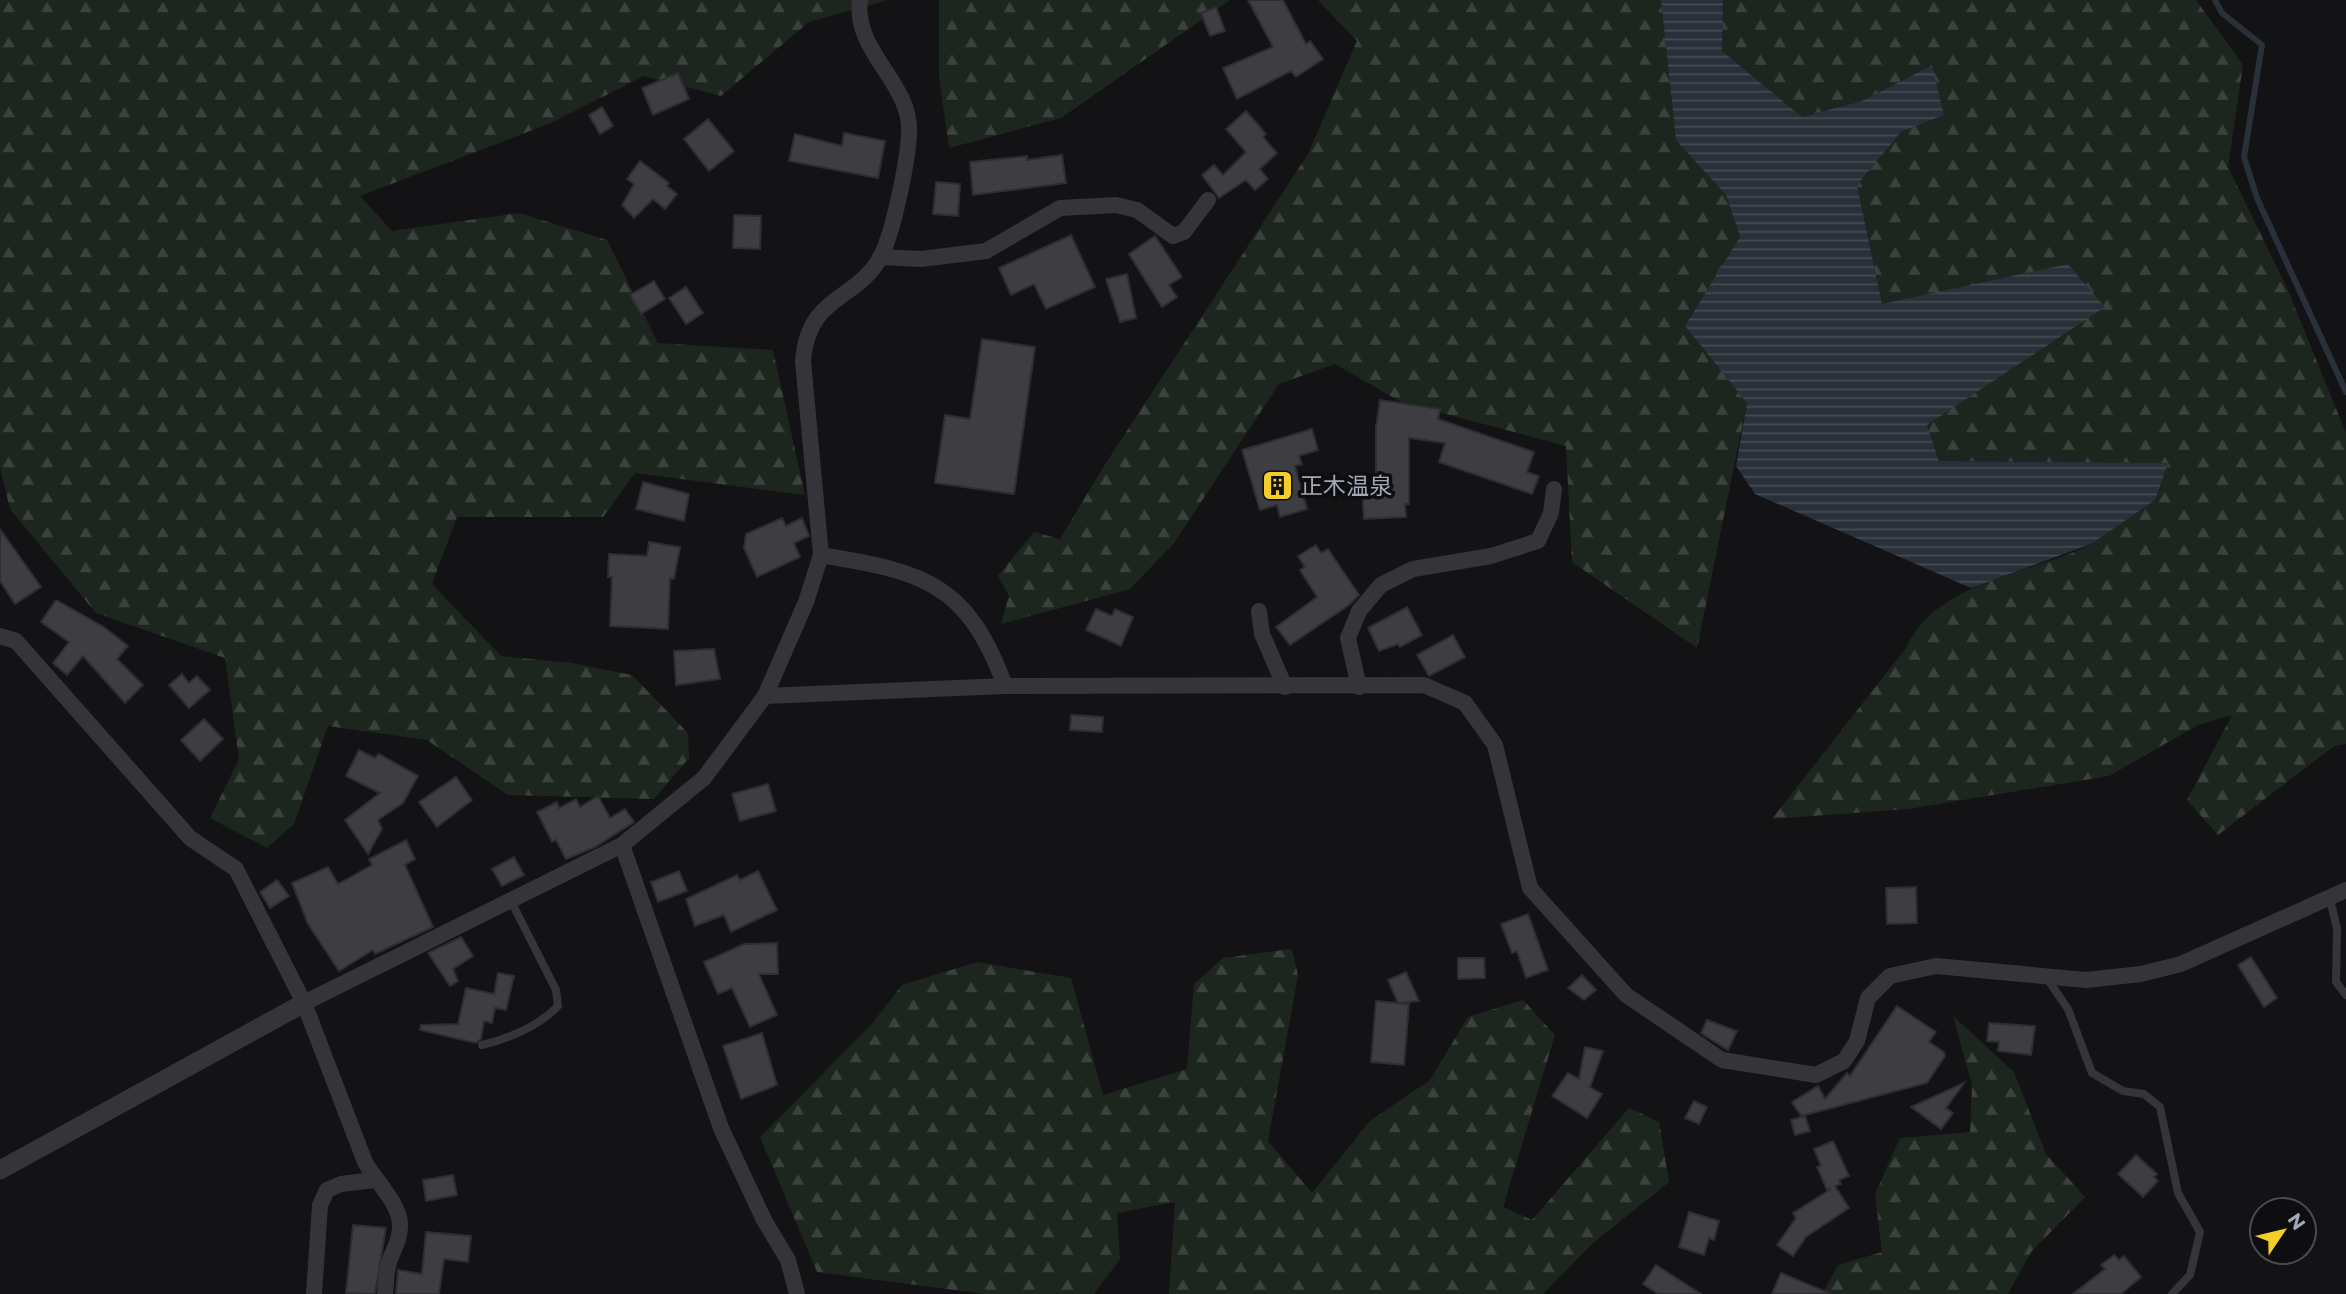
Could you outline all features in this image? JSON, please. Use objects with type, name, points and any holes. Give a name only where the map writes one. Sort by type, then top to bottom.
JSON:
[{"type":"street","points":[[0,1170],[304,1003],[622,845],[704,778],[765,695],[806,602],[821,555],[803,361],[805,337],[816,318],[869,272],[880,257],[897,195],[910,131],[905,106],[867,44],[859,9],[860,0]]},
{"type":"street","points":[[880,257],[921,259],[986,251],[1060,208],[1116,205],[1137,210],[1173,236],[1184,232],[1208,200]]},
{"type":"street","points":[[1359,687],[1348,638],[1359,611],[1381,585],[1413,569],[1491,555],[1538,541],[1551,513],[1554,489]]},
{"type":"street","points":[[821,555],[887,566],[935,586],[967,610],[992,651],[1005,687]]},
{"type":"street","points":[[1259,611],[1262,634],[1285,687]]},
{"type":"street","points":[[0,636],[16,641],[190,838],[236,869],[304,1003],[374,1180],[391,1201],[400,1222],[397,1245],[388,1264],[385,1294]]},
{"type":"street","points":[[765,695],[1005,687],[1424,685],[1465,704],[1495,745],[1530,888],[1626,995],[1722,1060],[1816,1075],[1844,1061],[1857,1041],[1868,998],[1890,976],[1936,966],[2086,980],[2141,974],[2181,964],[2346,890]]},
{"type":"street","points":[[622,845],[721,1128],[764,1220],[788,1260],[797,1294]]},
{"type":"street","points":[[314,1294],[320,1205],[327,1190],[341,1184],[374,1180]]},
{"type":"lane","points":[[2330,899],[2337,929],[2336,982],[2346,995]]},
{"type":"lane","points":[[482,1045],[522,1031],[548,1017],[558,1006],[556,990],[511,901]]},
{"type":"lane","points":[[2046,977],[2068,1009],[2092,1073],[2123,1091],[2144,1094],[2160,1107],[2178,1193],[2200,1232],[2190,1275],[2172,1294]]},
{"type":"green space","points":[[0,0],[888,0],[809,22],[721,96],[644,76],[551,123],[360,196],[392,231],[519,213],[607,240],[658,343],[773,350],[805,495],[635,473],[603,517],[457,517],[432,584],[501,656],[572,663],[632,675],[688,733],[689,758],[654,799],[508,795],[427,740],[328,726],[294,824],[267,848],[210,818],[239,759],[225,658],[96,613],[10,509],[0,467]]},
{"type":"green space","points":[[939,0],[1230,0],[1061,118],[949,148],[939,77]]},
{"type":"green space","points":[[1318,0],[1661,0],[1676,139],[1726,195],[1740,238],[1685,326],[1747,403],[1697,648],[1572,562],[1566,446],[1401,402],[1335,364],[1279,384],[1174,543],[1130,589],[1001,624],[1009,596],[998,576],[1034,532],[1060,539],[1104,466],[1308,154],[1357,41]]},
{"type":"green space","points":[[1723,0],[2196,0],[2243,65],[2228,167],[2287,288],[2346,433],[2346,744],[2334,746],[2218,835],[2187,800],[2232,715],[2198,725],[2109,776],[1908,809],[1772,819],[1906,648],[1920,625],[1939,607],[1987,582],[2089,545],[2117,520],[2167,463],[1939,461],[1927,425],[2104,307],[2068,264],[1882,305],[1857,185],[1901,132],[1944,115],[1931,65],[1862,101],[1802,117],[1722,51]]},
{"type":"green space","points":[[1292,949],[1298,975],[1268,1141],[1312,1193],[1370,1121],[1430,1080],[1468,1017],[1523,1000],[1555,1035],[1503,1207],[1532,1220],[1629,1108],[1659,1122],[1669,1182],[1593,1243],[1543,1294],[1169,1294],[1175,1202],[1117,1213],[1120,1259],[1094,1294],[985,1294],[817,1272],[760,1137],[872,1024],[902,985],[977,962],[1071,978],[1103,1095],[1187,1069],[1194,984],[1223,958]]},
{"type":"green space","points":[[1953,1016],[2014,1072],[2046,1154],[2085,1197],[2031,1252],[2008,1294],[1822,1294],[1838,1265],[1882,1252],[1875,1194],[1900,1138],[1970,1132],[1972,1085]]},
{"type":"shaded area","points":[[1661,0],[1723,0],[1722,51],[1802,117],[1862,101],[1932,65],[1944,115],[1901,132],[1857,185],[1882,304],[2068,264],[2105,307],[1927,425],[1939,461],[2168,463],[2155,500],[2091,544],[1971,588],[1755,494],[1736,466],[1747,403],[1685,326],[1740,237],[1726,195],[1676,140]]},
{"type":"building","points":[[1248,0],[1283,0],[1306,44],[1310,41],[1323,59],[1296,77],[1291,71],[1237,99],[1223,68],[1273,47]]},
{"type":"building","points":[[1216,7],[1225,31],[1210,36],[1201,13]]},
{"type":"building","points":[[678,73],[689,99],[653,115],[642,88]]},
{"type":"building","points":[[602,107],[613,126],[600,134],[589,115]]},
{"type":"building","points":[[1246,111],[1266,134],[1263,137],[1277,153],[1260,169],[1268,179],[1255,190],[1246,180],[1219,198],[1202,175],[1214,165],[1223,175],[1246,152],[1226,129]]},
{"type":"building","points":[[708,119],[734,151],[709,171],[684,139]]},
{"type":"building","points":[[844,133],[885,141],[878,178],[789,161],[795,134],[842,146]]},
{"type":"building","points":[[1062,155],[1066,183],[973,195],[970,162],[1027,156],[1027,160]]},
{"type":"building","points":[[640,161],[669,183],[667,186],[677,194],[665,209],[653,199],[634,218],[622,205],[634,184],[627,179]]},
{"type":"building","points":[[936,182],[960,184],[958,216],[933,214]]},
{"type":"building","points":[[734,215],[761,216],[760,249],[733,248]]},
{"type":"building","points":[[1071,235],[1095,287],[1046,309],[1034,284],[1011,295],[999,268]]},
{"type":"building","points":[[1155,236],[1182,277],[1169,285],[1177,297],[1162,307],[1129,254]]},
{"type":"building","points":[[1127,274],[1136,318],[1120,322],[1106,279]]},
{"type":"building","points":[[654,281],[665,299],[641,314],[630,295]]},
{"type":"building","points":[[686,287],[703,313],[686,324],[669,298]]},
{"type":"building","points":[[982,339],[1035,347],[1014,494],[935,483],[945,415],[970,419]]},
{"type":"building","points":[[1380,400],[1440,409],[1438,419],[1534,452],[1527,472],[1539,476],[1532,494],[1439,462],[1445,443],[1409,438],[1409,504],[1405,504],[1406,517],[1364,519],[1362,492],[1376,492],[1376,427]]},
{"type":"building","name":"正木温泉","points":[[1312,429],[1318,450],[1299,456],[1302,464],[1295,466],[1307,509],[1280,517],[1277,505],[1260,510],[1242,450]]},
{"type":"building","points":[[643,482],[689,494],[684,521],[636,509]]},
{"type":"building","points":[[782,518],[786,526],[802,518],[809,536],[794,543],[800,557],[757,577],[744,548],[746,534]]},
{"type":"building","points":[[0,529],[41,587],[15,604],[0,581]]},
{"type":"building","points":[[649,542],[680,547],[674,579],[670,578],[668,629],[610,626],[612,577],[608,577],[609,554],[647,556]]},
{"type":"building","points":[[1316,545],[1321,553],[1328,549],[1359,595],[1349,605],[1290,645],[1276,627],[1317,597],[1300,570],[1305,567],[1298,556]]},
{"type":"building","points":[[56,600],[104,627],[128,646],[117,659],[143,685],[125,703],[83,656],[67,675],[53,663],[69,642],[41,622]]},
{"type":"building","points":[[1407,607],[1422,635],[1400,647],[1398,644],[1379,651],[1368,628]]},
{"type":"building","points":[[1096,609],[1112,616],[1115,609],[1133,617],[1121,646],[1086,630]]},
{"type":"building","points":[[1453,635],[1465,657],[1429,676],[1417,655]]},
{"type":"building","points":[[714,649],[720,679],[676,685],[674,651]]},
{"type":"building","points":[[182,674],[189,683],[197,676],[210,690],[189,708],[169,685]]},
{"type":"building","points":[[1071,715],[1103,717],[1102,732],[1070,730]]},
{"type":"building","points":[[204,719],[223,739],[200,761],[181,740]]},
{"type":"building","points":[[359,750],[375,758],[379,754],[418,776],[403,803],[378,820],[382,829],[368,854],[345,820],[380,793],[346,776]]},
{"type":"building","points":[[456,777],[472,800],[437,827],[419,802]]},
{"type":"building","points":[[768,784],[776,811],[740,821],[732,794]]},
{"type":"building","points":[[598,796],[610,818],[625,809],[634,822],[595,847],[566,859],[556,840],[552,842],[537,812],[557,802],[559,808],[576,799],[580,807]]},
{"type":"building","points":[[406,840],[415,859],[405,865],[433,927],[375,954],[373,950],[339,971],[308,924],[292,883],[328,867],[338,884],[372,865],[369,859]]},
{"type":"building","points":[[514,857],[524,875],[502,886],[492,869]]},
{"type":"building","points":[[679,871],[687,891],[658,902],[651,882]]},
{"type":"building","points":[[758,871],[777,910],[731,932],[724,915],[695,926],[686,899],[737,875],[740,880]]},
{"type":"building","points":[[277,880],[289,896],[270,908],[260,892]]},
{"type":"building","points":[[1916,887],[1917,923],[1887,924],[1886,888]]},
{"type":"building","points":[[1528,914],[1548,970],[1526,978],[1517,951],[1512,953],[1501,924]]},
{"type":"building","points":[[461,937],[473,956],[453,969],[458,981],[450,986],[428,953]]},
{"type":"building","points":[[777,943],[778,974],[759,974],[777,1015],[750,1027],[732,988],[718,994],[704,962],[744,944]]},
{"type":"building","points":[[2251,957],[2277,998],[2264,1007],[2238,965]]},
{"type":"building","points":[[1458,958],[1484,958],[1485,978],[1458,979]]},
{"type":"building","points":[[1406,972],[1419,1001],[1398,1003],[1388,980]]},
{"type":"building","points":[[498,973],[514,976],[506,1010],[495,1008],[492,1023],[484,1021],[481,1039],[476,1043],[420,1030],[421,1025],[458,1024],[466,988],[494,994]]},
{"type":"building","points":[[1582,975],[1596,990],[1584,1000],[1568,988]]},
{"type":"building","points":[[1376,1001],[1409,1004],[1404,1065],[1371,1062]]},
{"type":"building","points":[[1897,1006],[1936,1032],[1929,1042],[1944,1052],[1945,1056],[1927,1083],[1801,1116],[1792,1102],[1818,1086],[1825,1099],[1847,1073],[1850,1076]]},
{"type":"building","points":[[1707,1020],[1737,1031],[1728,1050],[1701,1033]]},
{"type":"building","points":[[1989,1023],[2035,1026],[2031,1055],[1998,1051],[1999,1042],[1987,1041]]},
{"type":"building","points":[[762,1033],[777,1085],[741,1099],[723,1046]]},
{"type":"building","points":[[1585,1047],[1603,1051],[1590,1087],[1602,1094],[1587,1118],[1552,1096],[1568,1073],[1579,1079]]},
{"type":"building","points":[[1964,1083],[1946,1108],[1953,1113],[1941,1129],[1911,1107]]},
{"type":"building","points":[[1694,1101],[1707,1107],[1699,1124],[1685,1118]]},
{"type":"building","points":[[1805,1116],[1810,1131],[1795,1135],[1791,1120]]},
{"type":"building","points":[[1833,1141],[1849,1176],[1839,1180],[1841,1184],[1835,1186],[1849,1208],[1806,1237],[1793,1256],[1777,1245],[1796,1218],[1793,1213],[1831,1189],[1827,1190],[1817,1167],[1821,1166],[1814,1149]]},
{"type":"building","points":[[2136,1155],[2157,1174],[2154,1177],[2158,1181],[2143,1197],[2118,1174]]},
{"type":"building","points":[[453,1175],[457,1195],[426,1201],[423,1180]]},
{"type":"building","points":[[1689,1212],[1719,1221],[1714,1240],[1709,1238],[1704,1255],[1679,1247]]},
{"type":"building","points":[[353,1225],[386,1228],[375,1294],[346,1293]]},
{"type":"building","points":[[426,1232],[471,1236],[468,1262],[444,1259],[439,1294],[396,1294],[398,1270],[422,1274]]},
{"type":"building","points":[[2114,1255],[2119,1260],[2124,1256],[2141,1277],[2121,1294],[2073,1294],[2105,1269],[2101,1265]]},
{"type":"building","points":[[1656,1265],[1701,1294],[1658,1294],[1643,1284]]},
{"type":"building","points":[[1781,1273],[1831,1294],[1772,1294]]},
{"type":"waterway","points":[[2215,0],[2222,13],[2262,45],[2244,157],[2257,198],[2346,392]]},
{"type":"place","name":"正木温泉","points":[[1277,486]]}]
